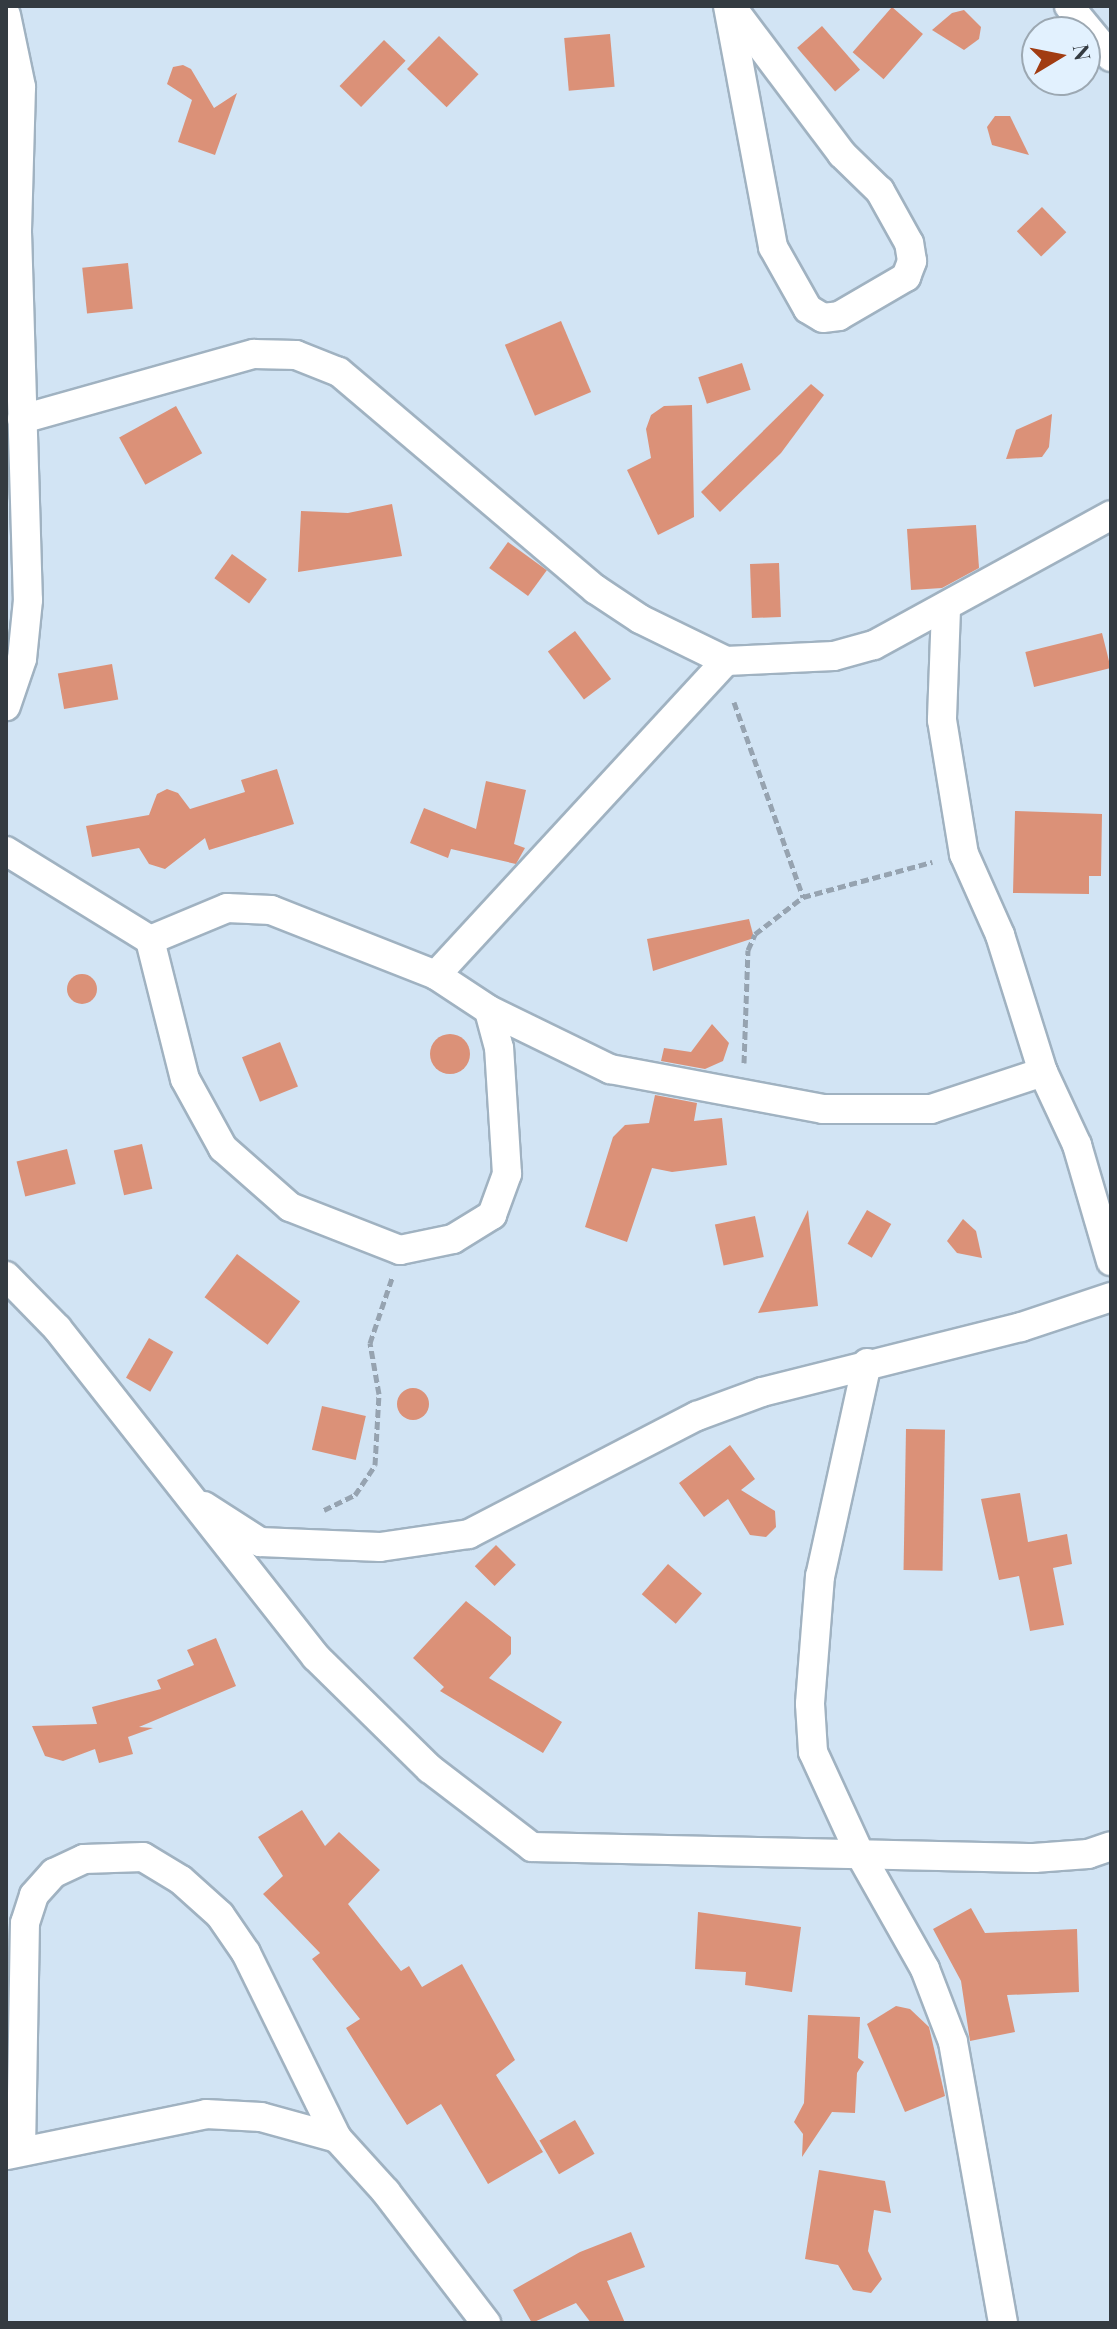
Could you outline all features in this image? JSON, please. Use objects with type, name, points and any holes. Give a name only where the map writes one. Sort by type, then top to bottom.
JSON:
[{"type":"street","points":[[730,6],[842,154],[880,191],[909,243],[912,261],[906,277],[839,316],[823,318],[808,309],[773,247],[730,6]]},
{"type":"street","points":[[1069,6],[1111,57]]},
{"type":"street","points":[[6,15],[21,87],[17,232],[28,600],[22,659],[6,706]]},
{"type":"street","points":[[22,419],[254,354],[296,355],[339,372],[595,589],[640,619],[726,661],[834,656],[904,633],[1111,515]]},
{"type":"street","points":[[946,609],[942,720],[964,854],[1005,948],[1043,1072],[1077,1145],[1111,1261]]},
{"type":"street","points":[[436,975],[726,661]]},
{"type":"street","points":[[6,851],[150,940],[172,1041],[223,1148],[290,1207],[400,1250],[453,1239],[492,1215],[507,1174],[499,1048],[489,1010]]},
{"type":"street","points":[[150,940],[227,908],[271,910],[436,975],[489,1010],[610,1069],[742,1096],[789,1099],[823,1109],[931,1109],[1043,1072]]},
{"type":"street","points":[[6,1276],[57,1328],[194,1499],[236,1561],[316,1657],[430,1769],[532,1847],[1034,1858],[1088,1854],[1111,1846]]},
{"type":"street","points":[[194,1499],[260,1542],[380,1547],[469,1534],[697,1416],[867,1363],[1021,1327],[1111,1297]]},
{"type":"street","points":[[867,1363],[820,1576],[810,1704],[813,1752],[860,1854],[925,1969],[953,2042],[1003,2323]]},
{"type":"street","points":[[337,2138],[261,2117],[206,2114],[14,2153],[25,1923],[34,1895],[54,1873],[84,1859],[143,1857],[181,1880],[220,1915],[246,1953],[337,2138],[386,2192],[486,2323]]},
{"type":"path","points":[[726,661],[738,722],[803,897]]},
{"type":"path","points":[[742,1096],[748,950],[755,934],[803,897],[964,854]]},
{"type":"path","points":[[314,1515],[355,1495],[375,1465],[379,1394],[370,1343],[400,1250]]},
{"type":"building","points":[[892,7],[923,34],[884,79],[853,52]]},
{"type":"building","points":[[964,10],[981,27],[979,39],[964,50],[932,30],[952,13]]},
{"type":"building","points":[[822,26],[860,70],[835,91],[797,48]]},
{"type":"building","points":[[610,34],[615,87],[569,91],[564,38]]},
{"type":"building","points":[[439,36],[479,74],[447,107],[407,69]]},
{"type":"building","points":[[384,40],[406,61],[361,107],[340,86]]},
{"type":"building","points":[[183,65],[191,69],[214,108],[237,93],[215,155],[178,142],[192,100],[167,84],[173,67]]},
{"type":"building","points":[[995,116],[1010,116],[1029,155],[992,145],[987,127]]},
{"type":"building","points":[[1042,207],[1066,232],[1041,256],[1017,231]]},
{"type":"building","points":[[128,263],[133,309],[87,314],[82,268]]},
{"type":"building","points":[[561,321],[591,392],[535,416],[505,345]]},
{"type":"building","points":[[742,363],[751,390],[707,404],[698,377]]},
{"type":"building","points":[[811,384],[824,395],[781,453],[720,512],[701,492]]},
{"type":"building","points":[[692,405],[694,517],[658,535],[627,470],[651,458],[646,429],[651,415],[664,406]]},
{"type":"building","points":[[176,406],[202,453],[145,485],[119,438]]},
{"type":"building","points":[[1052,414],[1049,447],[1042,457],[1006,459],[1016,430]]},
{"type":"building","points":[[392,504],[402,556],[298,572],[301,511],[348,513]]},
{"type":"building","points":[[976,525],[979,568],[942,588],[911,590],[907,529]]},
{"type":"building","points":[[508,542],[547,570],[528,596],[489,568]]},
{"type":"building","points":[[232,554],[267,579],[249,604],[214,578]]},
{"type":"building","points":[[779,563],[781,617],[752,618],[750,564]]},
{"type":"building","points":[[575,631],[611,679],[584,699],[548,651]]},
{"type":"building","points":[[1102,633],[1111,668],[1034,687],[1025,652]]},
{"type":"building","points":[[112,664],[118,699],[64,709],[58,674]]},
{"type":"building","points":[[277,769],[294,824],[209,850],[205,838],[165,869],[149,864],[139,848],[92,857],[86,826],[149,815],[157,794],[167,789],[178,793],[190,809],[245,792],[241,780]]},
{"type":"building","points":[[486,781],[526,790],[514,844],[525,848],[516,864],[451,849],[448,858],[410,843],[424,808],[476,829]]},
{"type":"building","points":[[1015,811],[1102,814],[1101,876],[1089,876],[1089,894],[1013,893]]},
{"type":"building","points":[[749,919],[754,938],[653,971],[647,939]]},
{"type":"building","points":[[82,974],[93,978],[97,989],[93,1000],[82,1004],[71,1000],[67,989],[71,978]]},
{"type":"building","points":[[712,1024],[729,1043],[723,1061],[705,1069],[661,1061],[664,1048],[691,1052]]},
{"type":"building","points":[[450,1034],[464,1040],[470,1054],[464,1068],[450,1074],[436,1068],[430,1054],[436,1040]]},
{"type":"building","points":[[280,1042],[298,1087],[260,1102],[242,1057]]},
{"type":"building","points":[[655,1095],[697,1103],[694,1121],[722,1118],[727,1165],[672,1172],[652,1168],[627,1242],[585,1227],[613,1137],[625,1125],[649,1123]]},
{"type":"building","points":[[142,1144],[152,1189],[124,1195],[114,1151]]},
{"type":"building","points":[[67,1149],[76,1184],[25,1197],[17,1162]]},
{"type":"building","points":[[808,1210],[818,1306],[758,1313]]},
{"type":"building","points":[[867,1210],[891,1224],[872,1258],[848,1244]]},
{"type":"building","points":[[755,1216],[764,1257],[724,1266],[715,1225]]},
{"type":"building","points":[[963,1219],[976,1231],[982,1258],[957,1253],[947,1241]]},
{"type":"building","points":[[237,1254],[300,1302],[268,1345],[205,1297]]},
{"type":"building","points":[[149,1338],[173,1352],[150,1392],[126,1378]]},
{"type":"building","points":[[413,1388],[425,1392],[429,1404],[425,1416],[413,1420],[401,1416],[397,1404],[401,1392]]},
{"type":"building","points":[[322,1406],[366,1416],[356,1460],[312,1450]]},
{"type":"building","points":[[906,1429],[945,1430],[943,1571],[904,1570]]},
{"type":"building","points":[[730,1445],[755,1479],[741,1490],[775,1511],[776,1527],[766,1537],[750,1535],[728,1499],[704,1517],[679,1483]]},
{"type":"building","points":[[1020,1493],[1028,1542],[1067,1534],[1072,1564],[1053,1568],[1064,1625],[1030,1631],[1019,1576],[999,1580],[981,1499]]},
{"type":"building","points":[[496,1545],[516,1565],[495,1586],[475,1566]]},
{"type":"building","points":[[668,1564],[702,1594],[676,1624],[642,1594]]},
{"type":"building","points":[[466,1601],[511,1637],[511,1654],[489,1678],[562,1722],[543,1753],[440,1691],[444,1687],[413,1658]]},
{"type":"building","points":[[216,1638],[236,1686],[139,1727],[153,1728],[128,1737],[133,1754],[99,1763],[95,1749],[63,1761],[45,1756],[32,1726],[97,1724],[92,1707],[161,1689],[157,1680],[194,1665],[187,1650]]},
{"type":"building","points":[[302,1810],[325,1846],[339,1832],[380,1870],[348,1904],[401,1971],[409,1966],[422,1987],[462,1964],[515,2060],[496,2075],[543,2152],[488,2184],[441,2104],[407,2125],[346,2028],[360,2019],[312,1959],[320,1953],[263,1894],[283,1876],[258,1837]]},
{"type":"building","points":[[971,1908],[985,1933],[1077,1929],[1079,1992],[1007,1995],[1015,2032],[970,2041],[961,1981],[933,1929]]},
{"type":"building","points":[[698,1912],[801,1927],[792,1992],[745,1985],[746,1972],[695,1969]]},
{"type":"building","points":[[896,2006],[910,2009],[929,2027],[945,2096],[905,2112],[867,2024]]},
{"type":"building","points":[[808,2015],[860,2017],[858,2058],[864,2062],[857,2073],[855,2113],[832,2112],[802,2157],[803,2134],[794,2122],[804,2103]]},
{"type":"building","points":[[575,2120],[594,2154],[559,2174],[539,2140]]},
{"type":"building","points":[[819,2170],[885,2181],[891,2213],[874,2210],[868,2251],[882,2279],[871,2293],[853,2290],[838,2265],[805,2259]]},
{"type":"building","points":[[631,2232],[645,2267],[607,2281],[625,2323],[591,2323],[576,2303],[532,2323],[513,2290],[580,2252]]}]
